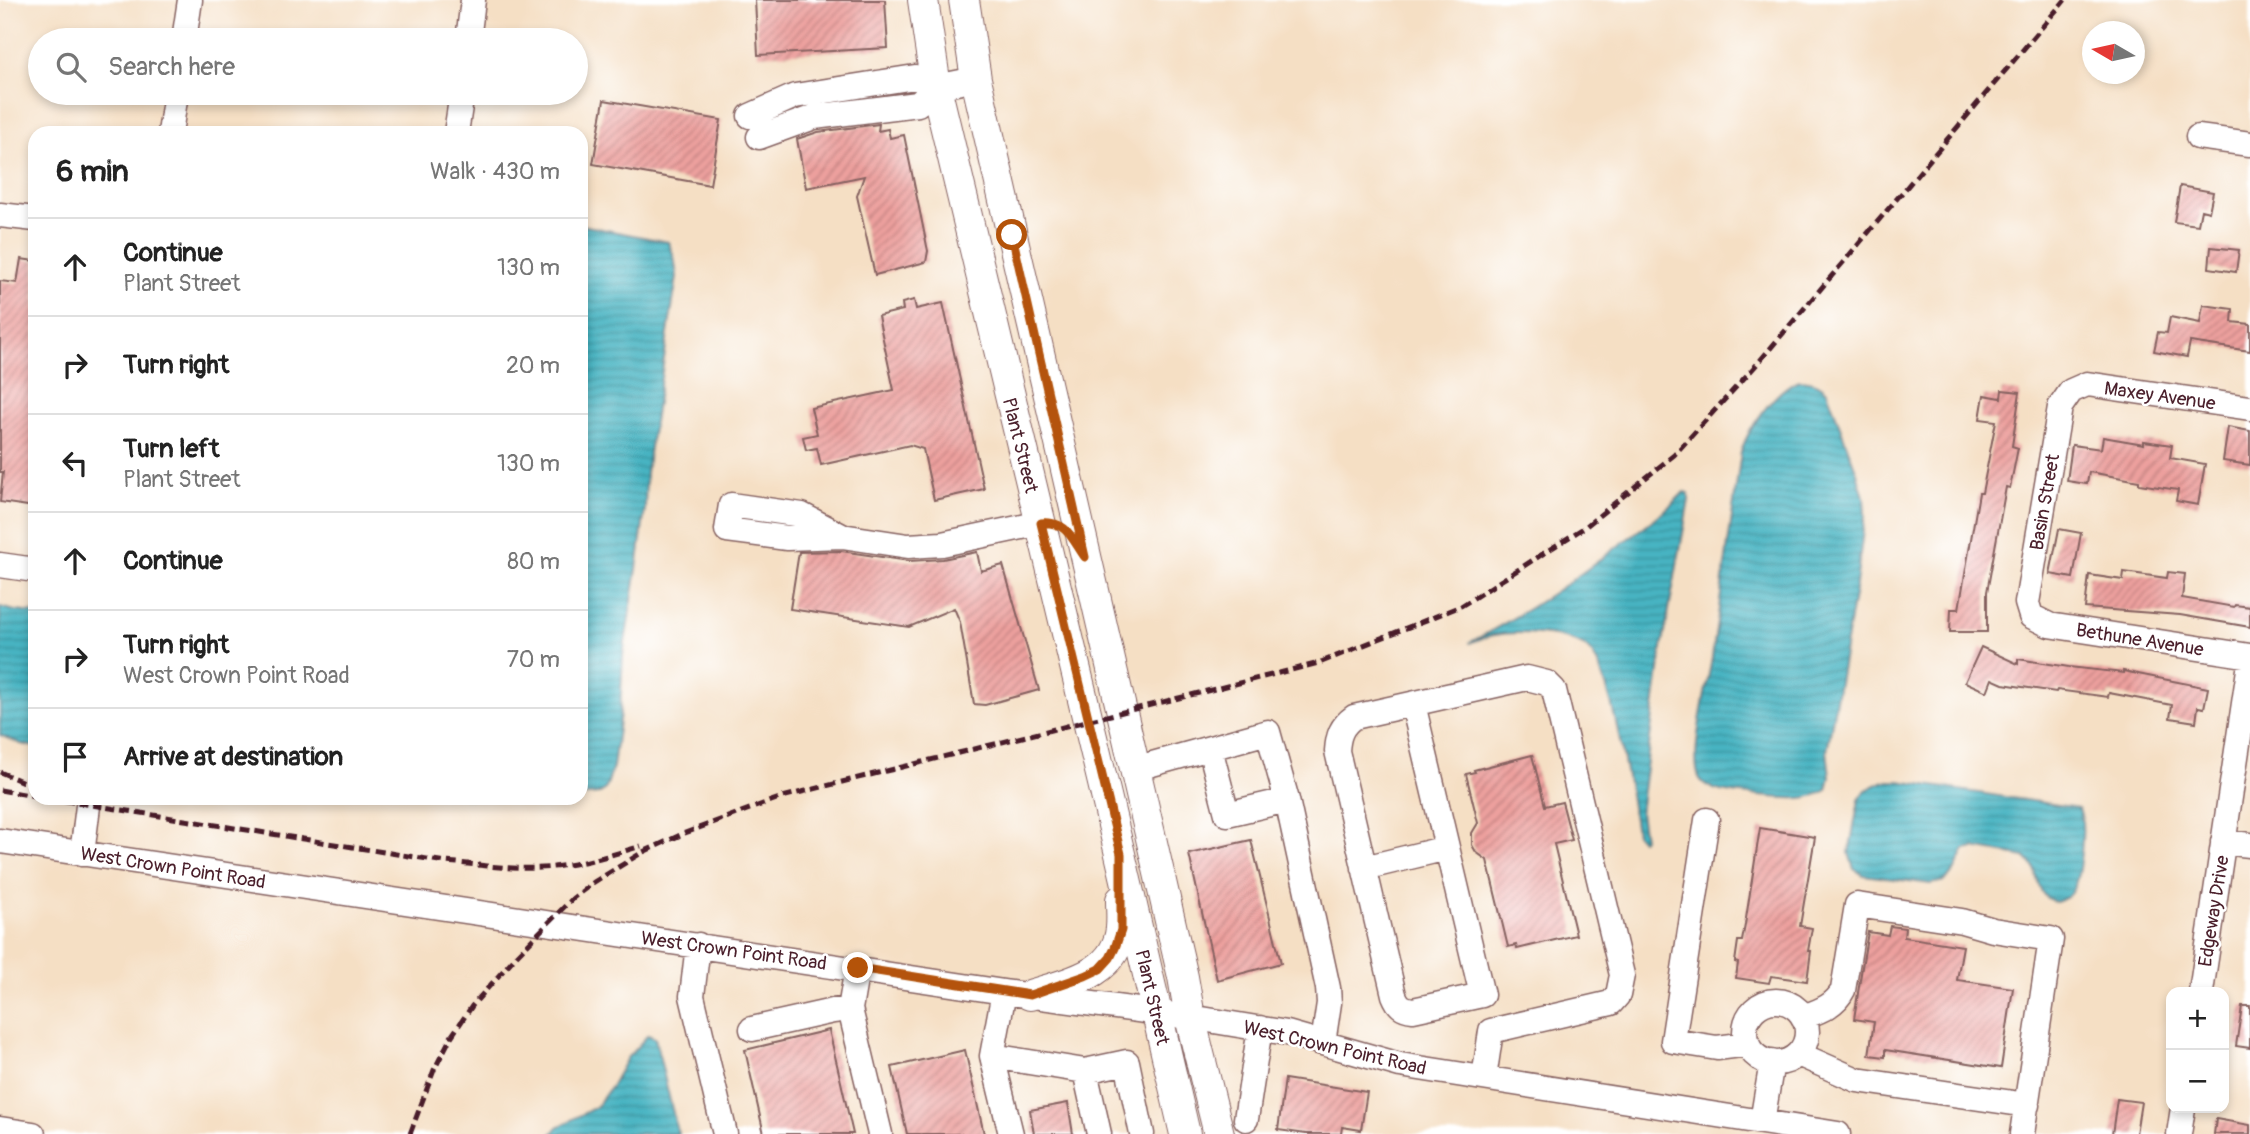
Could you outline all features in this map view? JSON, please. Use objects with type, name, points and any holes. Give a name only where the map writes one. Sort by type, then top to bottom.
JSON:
[{"type":"main road","name":"Plant Street","points":[[923,0],[936,87],[1121,854],[1185,1134]]},
{"type":"main road","name":"Plant Street","points":[[964,0],[976,79],[1219,1134]]},
{"type":"main road","points":[[1020,442],[1035,464],[1048,474],[1068,482]]},
{"type":"main road","points":[[1041,523],[1055,522],[1065,527],[1085,557]]},
{"type":"main road","points":[[1017,993],[1085,976],[1100,969],[1110,958],[1121,930],[1121,854]]},
{"type":"street","points":[[186,28],[190,0]]},
{"type":"street","points":[[470,28],[473,0]]},
{"type":"street","points":[[755,126],[795,96],[828,104],[875,97],[915,77],[936,87],[976,79]]},
{"type":"street","points":[[171,126],[174,105]]},
{"type":"street","points":[[457,126],[460,105]]},
{"type":"street","points":[[2198,136],[2250,144]]},
{"type":"street","points":[[0,215],[28,218]]},
{"type":"street","name":"Maxey Avenue","points":[[2071,391],[2087,384],[2250,408]]},
{"type":"street","name":"Basin Street","points":[[2031,616],[2027,603],[2060,407],[2071,391]]},
{"type":"street","points":[[842,536],[802,515],[768,523],[727,530],[731,505],[768,523],[787,538],[842,536],[908,546],[942,544],[1041,523]]},
{"type":"street","points":[[0,565],[28,569]]},
{"type":"street","name":"Bethune Avenue","points":[[2031,616],[2049,625],[2250,656]]},
{"type":"street","name":"Edgeway Drive","points":[[2202,987],[2250,663]]},
{"type":"street","points":[[1482,995],[1413,1010],[1398,1004],[1337,751],[1338,740],[1346,722],[1354,718],[1527,678],[1547,683],[1554,690],[1622,975],[1621,985],[1618,995],[1611,1003],[1491,1031]]},
{"type":"street","points":[[1413,704],[1491,1031],[1484,1078]]},
{"type":"street","points":[[1134,769],[1268,732],[1287,800],[1328,988],[1329,1003],[1323,1043]]},
{"type":"street","points":[[1210,748],[1227,814],[1287,800]]},
{"type":"street","points":[[82,854],[88,805]]},
{"type":"street","points":[[1707,820],[1673,1041],[1717,1048],[1748,1044]]},
{"type":"street","name":"West Crown Point Road","points":[[0,841],[1191,1017],[1260,1028],[1400,1065],[1763,1126],[1838,1134]]},
{"type":"street","points":[[2223,842],[2250,845]]},
{"type":"street","points":[[1364,868],[1447,848]]},
{"type":"street","points":[[1804,1017],[1839,999],[1843,990],[1857,905],[2051,939],[2022,1134]]},
{"type":"street","points":[[698,945],[692,996],[724,1134]]},
{"type":"street","points":[[858,968],[850,1009],[880,1134]]},
{"type":"street","points":[[1012,1134],[992,1056],[1017,993]]},
{"type":"street","points":[[1783,1001],[1793,1005],[1804,1017],[1808,1031],[1806,1041],[1798,1054],[1785,1062],[1772,1062],[1756,1056],[1748,1044],[1745,1028],[1748,1018],[1763,1003],[1783,1001]]},
{"type":"street","points":[[752,1029],[850,1009]]},
{"type":"street","points":[[1246,1119],[1260,1028]]},
{"type":"street","points":[[1798,1054],[1857,1080],[2027,1105]]},
{"type":"street","points":[[992,1056],[1085,1071],[1127,1062],[1142,1134]]},
{"type":"street","points":[[1763,1126],[1772,1062]]},
{"type":"street","points":[[1085,1071],[1099,1134]]},
{"type":"street","points":[[2179,1134],[2182,1113]]},
{"type":"street","points":[[0,1129],[33,1134]]},
{"type":"water","points":[[588,226],[668,242],[674,256],[677,277],[646,472],[645,509],[623,655],[620,713],[613,767],[606,788],[599,794],[588,795]]},
{"type":"water","points":[[1799,380],[1814,382],[1827,391],[1857,473],[1864,497],[1865,515],[1827,751],[1830,776],[1827,790],[1803,798],[1777,798],[1711,788],[1700,779],[1696,755],[1741,452],[1750,432],[1772,400]]},
{"type":"water","points":[[1684,492],[1689,493],[1689,500],[1662,648],[1640,813],[1644,838],[1641,840],[1636,834],[1625,765],[1605,682],[1588,649],[1569,639],[1529,633],[1494,635],[1469,643],[1569,582],[1656,518]]},
{"type":"water","points":[[0,607],[28,612],[28,746],[0,735]]},
{"type":"water","points":[[1884,781],[2078,808],[2082,823],[2082,848],[2076,882],[2071,892],[2066,898],[2056,902],[2048,899],[2040,888],[2034,869],[2025,857],[1974,848],[1965,850],[1953,873],[1944,881],[1931,884],[1864,875],[1854,869],[1849,853],[1859,800],[1866,790]]},
{"type":"water","points":[[648,1035],[655,1038],[678,1134],[552,1134],[558,1127],[596,1107],[627,1058]]},
{"type":"building","points":[[755,0],[885,0],[888,48],[758,55]]},
{"type":"building","points":[[604,100],[721,120],[710,185],[593,164]]},
{"type":"building","points":[[879,124],[878,131],[888,129],[890,138],[904,135],[928,251],[926,262],[875,275],[857,196],[864,176],[806,188],[797,139],[818,132]]},
{"type":"building","points":[[2180,186],[2213,192],[2209,212],[2201,210],[2198,225],[2174,222]]},
{"type":"building","points":[[2211,247],[2239,250],[2236,272],[2209,268]]},
{"type":"building","points":[[21,259],[28,260],[28,506],[0,502],[3,472],[0,472],[0,281],[17,283]]},
{"type":"building","points":[[914,300],[916,309],[943,303],[984,489],[934,500],[923,449],[910,445],[821,465],[817,448],[806,450],[803,437],[817,434],[811,408],[894,390],[878,316],[903,310],[902,303]]},
{"type":"building","points":[[2203,305],[2233,309],[2232,322],[2250,324],[2250,351],[2190,342],[2187,357],[2154,351],[2158,332],[2167,333],[2170,317],[2200,323]]},
{"type":"building","points":[[2002,390],[2020,392],[2012,446],[2018,448],[2010,488],[2006,487],[1987,592],[1987,632],[1950,632],[1951,609],[1959,609],[1979,493],[1982,493],[1996,421],[1980,419],[1984,395],[2001,398]]},
{"type":"building","points":[[2228,427],[2250,431],[2250,465],[2223,461]]},
{"type":"building","points":[[2103,437],[2144,444],[2144,441],[2172,445],[2170,458],[2205,464],[2198,505],[2176,501],[2178,490],[2139,484],[2139,481],[2089,472],[2087,484],[2067,481],[2072,445],[2101,449]]},
{"type":"building","points":[[2059,529],[2081,533],[2073,578],[2050,574]]},
{"type":"building","points":[[841,551],[909,561],[943,559],[977,552],[981,571],[1003,565],[1039,690],[985,705],[974,704],[960,622],[954,608],[909,627],[790,609],[799,552]]},
{"type":"building","points":[[2124,572],[2167,578],[2168,572],[2185,574],[2182,598],[2250,607],[2250,627],[2180,615],[2085,608],[2089,575],[2123,580]]},
{"type":"building","points":[[1981,647],[2018,664],[2018,659],[2069,667],[2123,671],[2208,688],[2204,708],[2198,707],[2196,722],[2170,718],[2172,705],[2109,693],[2108,697],[2056,692],[2003,684],[1992,679],[1987,692],[1965,682]]},
{"type":"building","points":[[1532,755],[1545,806],[1562,802],[1572,840],[1554,844],[1576,935],[1517,949],[1516,945],[1508,947],[1487,860],[1476,852],[1472,845],[1472,833],[1478,823],[1466,774]]},
{"type":"building","points":[[1760,828],[1815,837],[1800,926],[1812,928],[1807,981],[1771,976],[1769,983],[1736,978],[1738,941],[1742,941]]},
{"type":"building","points":[[1251,840],[1281,963],[1217,980],[1189,854]]},
{"type":"building","points":[[1890,926],[1905,928],[1904,937],[1963,946],[1957,980],[2013,988],[2001,1068],[1885,1050],[1885,1057],[1869,1055],[1874,1022],[1854,1019],[1862,967],[1868,932],[1888,935]]},
{"type":"building","points":[[2242,1006],[2250,1006],[2250,1048],[2236,1046]]},
{"type":"building","points":[[829,1030],[853,1134],[764,1134],[745,1050]]},
{"type":"building","points":[[965,1050],[984,1134],[907,1134],[892,1067]]},
{"type":"building","points":[[1285,1079],[1367,1092],[1361,1130],[1342,1127],[1341,1134],[1306,1134],[1278,1130]]},
{"type":"building","points":[[2117,1099],[2141,1102],[2136,1134],[2112,1134]]},
{"type":"building","points":[[1068,1103],[1073,1134],[1034,1134],[1030,1110]]},
{"type":"building","points":[[2216,1119],[2250,1125],[2250,1134],[2214,1134]]},
{"type":"railway","points":[[410,1134],[434,1070],[451,1037],[472,1006],[573,898],[643,852],[685,833],[782,797],[1319,663],[1461,606],[1585,527],[1674,455],[1758,363],[2065,0]]},
{"type":"railway","points":[[0,772],[28,784]]},
{"type":"railway","points":[[0,790],[28,795]]},
{"type":"railway","points":[[92,805],[446,862],[504,867],[561,866],[641,846]]},
{"type":"route","points":[[858,968],[1030,995],[1100,969],[1110,958],[1121,930],[1121,854],[1041,523],[1055,522],[1065,527],[1085,557],[1012,235]]}]
